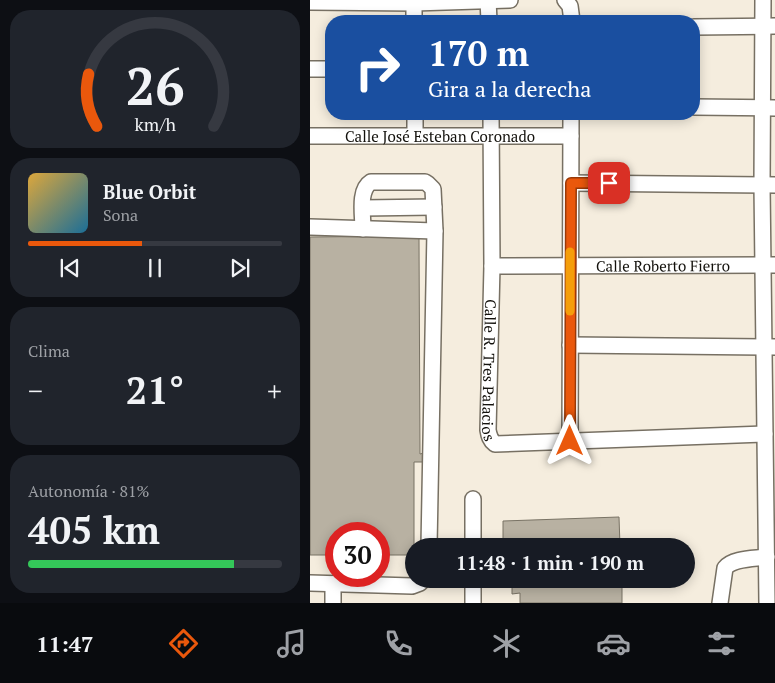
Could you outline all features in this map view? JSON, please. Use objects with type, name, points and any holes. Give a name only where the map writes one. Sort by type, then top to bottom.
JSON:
[{"type":"street","points":[[488,0],[489,15]]},
{"type":"street","points":[[310,2],[510,0]]},
{"type":"street","points":[[763,0],[769,26],[770,403],[765,434],[770,454],[767,603]]},
{"type":"street","points":[[414,1],[414,15]]},
{"type":"street","points":[[567,1],[570,15]]},
{"type":"street","points":[[700,27],[769,26]]},
{"type":"street","points":[[310,69],[325,69]]},
{"type":"street","points":[[700,107],[769,108]]},
{"type":"street","points":[[415,120],[415,136]]},
{"type":"street","name":"Calle R. Tres Palacios","points":[[491,120],[492,266],[488,430],[490,439],[495,444],[765,434]]},
{"type":"street","points":[[570,441],[571,120]]},
{"type":"street","name":"Calle José Esteban Coronado","points":[[310,136],[571,136]]},
{"type":"street","points":[[363,229],[364,191],[371,182],[428,184],[433,189],[435,231],[429,538]]},
{"type":"street","points":[[571,183],[768,185]]},
{"type":"street","points":[[363,208],[434,207]]},
{"type":"street","points":[[310,227],[435,231]]},
{"type":"street","name":"Calle Roberto Fierro","points":[[492,266],[769,265]]},
{"type":"street","points":[[570,345],[770,347]]},
{"type":"street","points":[[473,499],[473,538]]},
{"type":"street","points":[[720,603],[726,566],[732,562],[767,557]]},
{"type":"street","points":[[310,583],[325,584]]},
{"type":"street","points":[[390,585],[405,586]]},
{"type":"street","points":[[333,587],[333,603]]},
{"type":"street","points":[[473,588],[473,603]]},
{"type":"building","points":[[419,236],[420,454],[424,453],[424,462],[414,462],[414,538],[405,538],[405,555],[390,555],[390,522],[325,522],[325,555],[310,555],[310,237]]},
{"type":"building","points":[[619,517],[620,538],[503,538],[503,521]]},
{"type":"building","points":[[512,588],[622,588],[622,603],[520,603],[520,593],[512,594]]},
{"type":"slow traffic","points":[[570,252],[570,311]]},
{"type":"route","points":[[570,441],[571,183],[609,183]]}]
